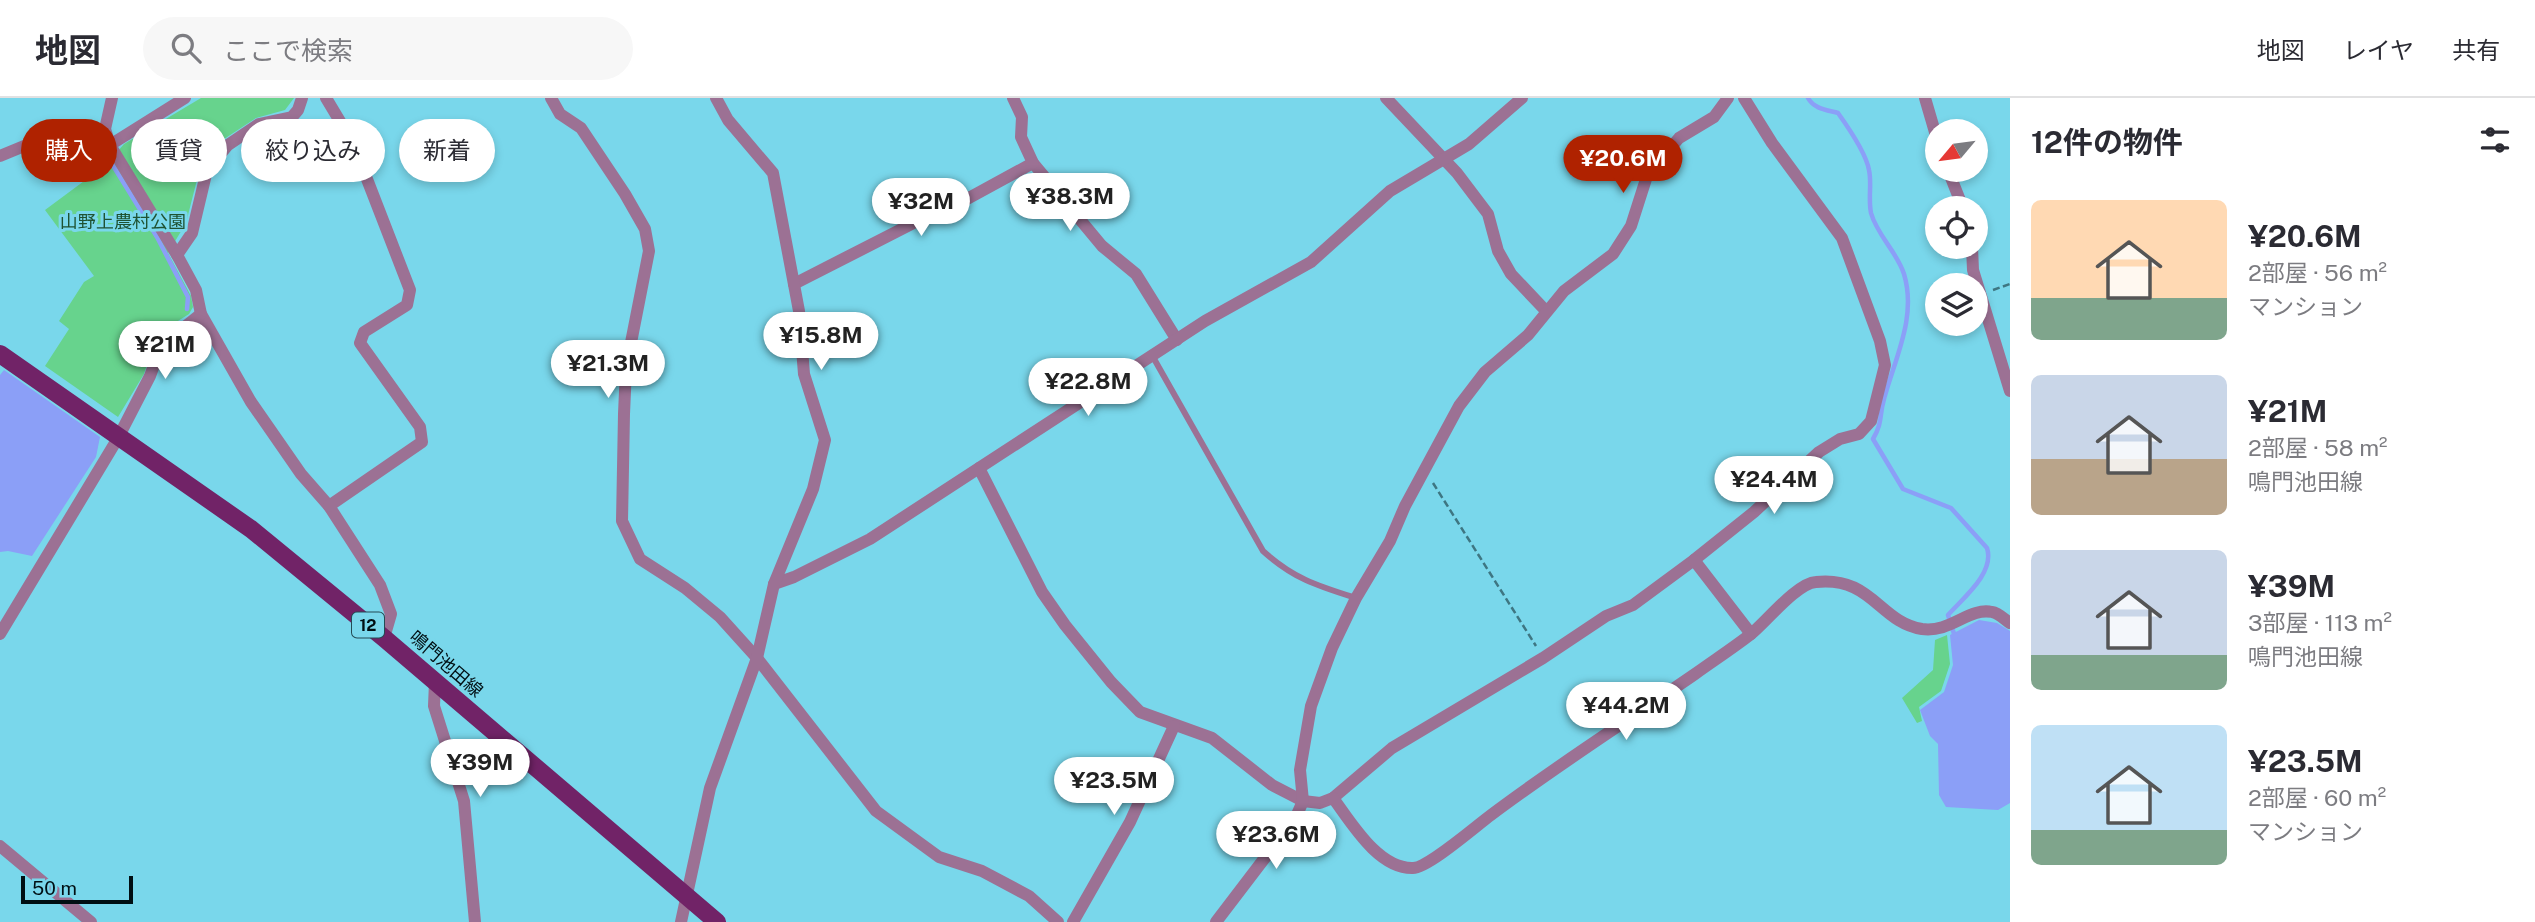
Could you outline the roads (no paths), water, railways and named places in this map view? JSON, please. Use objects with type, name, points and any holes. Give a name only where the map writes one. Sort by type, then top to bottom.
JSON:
[{"type":"main road","name":"鳴門池田線","points":[[0,354],[251,530],[384,638],[717,922]]},
{"type":"street","points":[[107,119],[112,98]]},
{"type":"street","points":[[117,141],[186,98]]},
{"type":"street","points":[[177,255],[192,233],[207,170],[228,145],[259,124],[292,117],[302,98]]},
{"type":"street","points":[[326,98],[353,143],[410,290],[407,305],[364,332],[360,343],[420,427],[422,442],[329,506]]},
{"type":"street","points":[[551,98],[560,114],[581,128],[645,229],[649,251],[626,368],[622,521],[640,559],[685,588],[720,617],[757,658],[876,811],[939,857],[982,871],[1029,896],[1058,922]]},
{"type":"street","points":[[681,922],[710,788],[757,658],[774,584],[813,489],[825,440],[804,374],[794,285],[773,173],[728,120],[716,98]]},
{"type":"street","points":[[1013,98],[1023,117],[1021,137],[1033,163],[1102,246],[1136,274],[1177,340]]},
{"type":"street","points":[[1386,98],[1444,160],[1488,214],[1498,251],[1511,274],[1546,311]]},
{"type":"street","points":[[774,584],[870,540],[1205,321],[1311,262],[1390,191],[1469,144],[1508,103],[1522,98]]},
{"type":"street","points":[[1216,922],[1296,817],[1303,801],[1300,771],[1311,706],[1332,648],[1459,406],[1485,373],[1528,335],[1564,290],[1613,254],[1631,226],[1647,176],[1679,138],[1714,117],[1728,98]]},
{"type":"street","points":[[979,468],[1042,592],[1111,682],[1140,712],[1212,738],[1272,785],[1303,801],[1320,803],[1332,798],[1392,748],[1543,658],[1606,616],[1633,605],[1754,512],[1819,452],[1840,439],[1859,434],[1871,421],[1885,365],[1880,341],[1842,237],[1772,143],[1744,98]]},
{"type":"street","points":[[1925,98],[1931,119]]},
{"type":"street","points":[[0,156],[21,147]]},
{"type":"street","points":[[117,156],[177,255],[196,290],[201,314],[251,402],[301,474],[329,506],[380,585],[391,614],[384,638]]},
{"type":"street","points":[[794,285],[939,210],[956,205],[1033,163]]},
{"type":"street","points":[[1973,259],[1980,296],[2010,391]]},
{"type":"street","points":[[0,634],[118,438],[161,346],[201,314]]},
{"type":"street","points":[[1694,560],[1751,634]]},
{"type":"street","points":[[1332,798],[1359,834],[1388,863],[1414,869],[1431,860],[1507,803],[1751,634],[1791,596],[1813,582],[1846,583],[1872,597],[1905,625],[1926,629],[1950,626],[1979,612],[1995,612],[2010,623]]},
{"type":"street","points":[[435,682],[434,706],[464,801],[475,922]]},
{"type":"street","points":[[1073,922],[1130,821],[1174,726]]},
{"type":"street","points":[[0,846],[91,922]]},
{"type":"lane","points":[[1153,357],[1264,551],[1283,569],[1310,583],[1356,598]]},
{"type":"water","points":[[4,370],[100,437],[96,457],[32,556],[0,552],[0,375]]},
{"type":"water","points":[[1979,620],[1997,623],[2010,631],[2010,803],[1998,810],[1946,807],[1939,795],[1938,744],[1930,736],[1920,710],[1944,692],[1953,665],[1950,635]]},
{"type":"waterway","points":[[1808,98],[1817,107],[1838,113],[1861,148],[1870,175],[1871,213],[1904,274],[1908,306],[1906,322],[1873,439],[1903,489],[1951,508],[1987,548],[1988,557],[1982,576],[1948,615],[1955,637]]},
{"type":"waterway","points":[[117,172],[157,237],[188,297],[187,309]]},
{"type":"park label","name":"山野上農村公園","points":[[123,222]]}]
